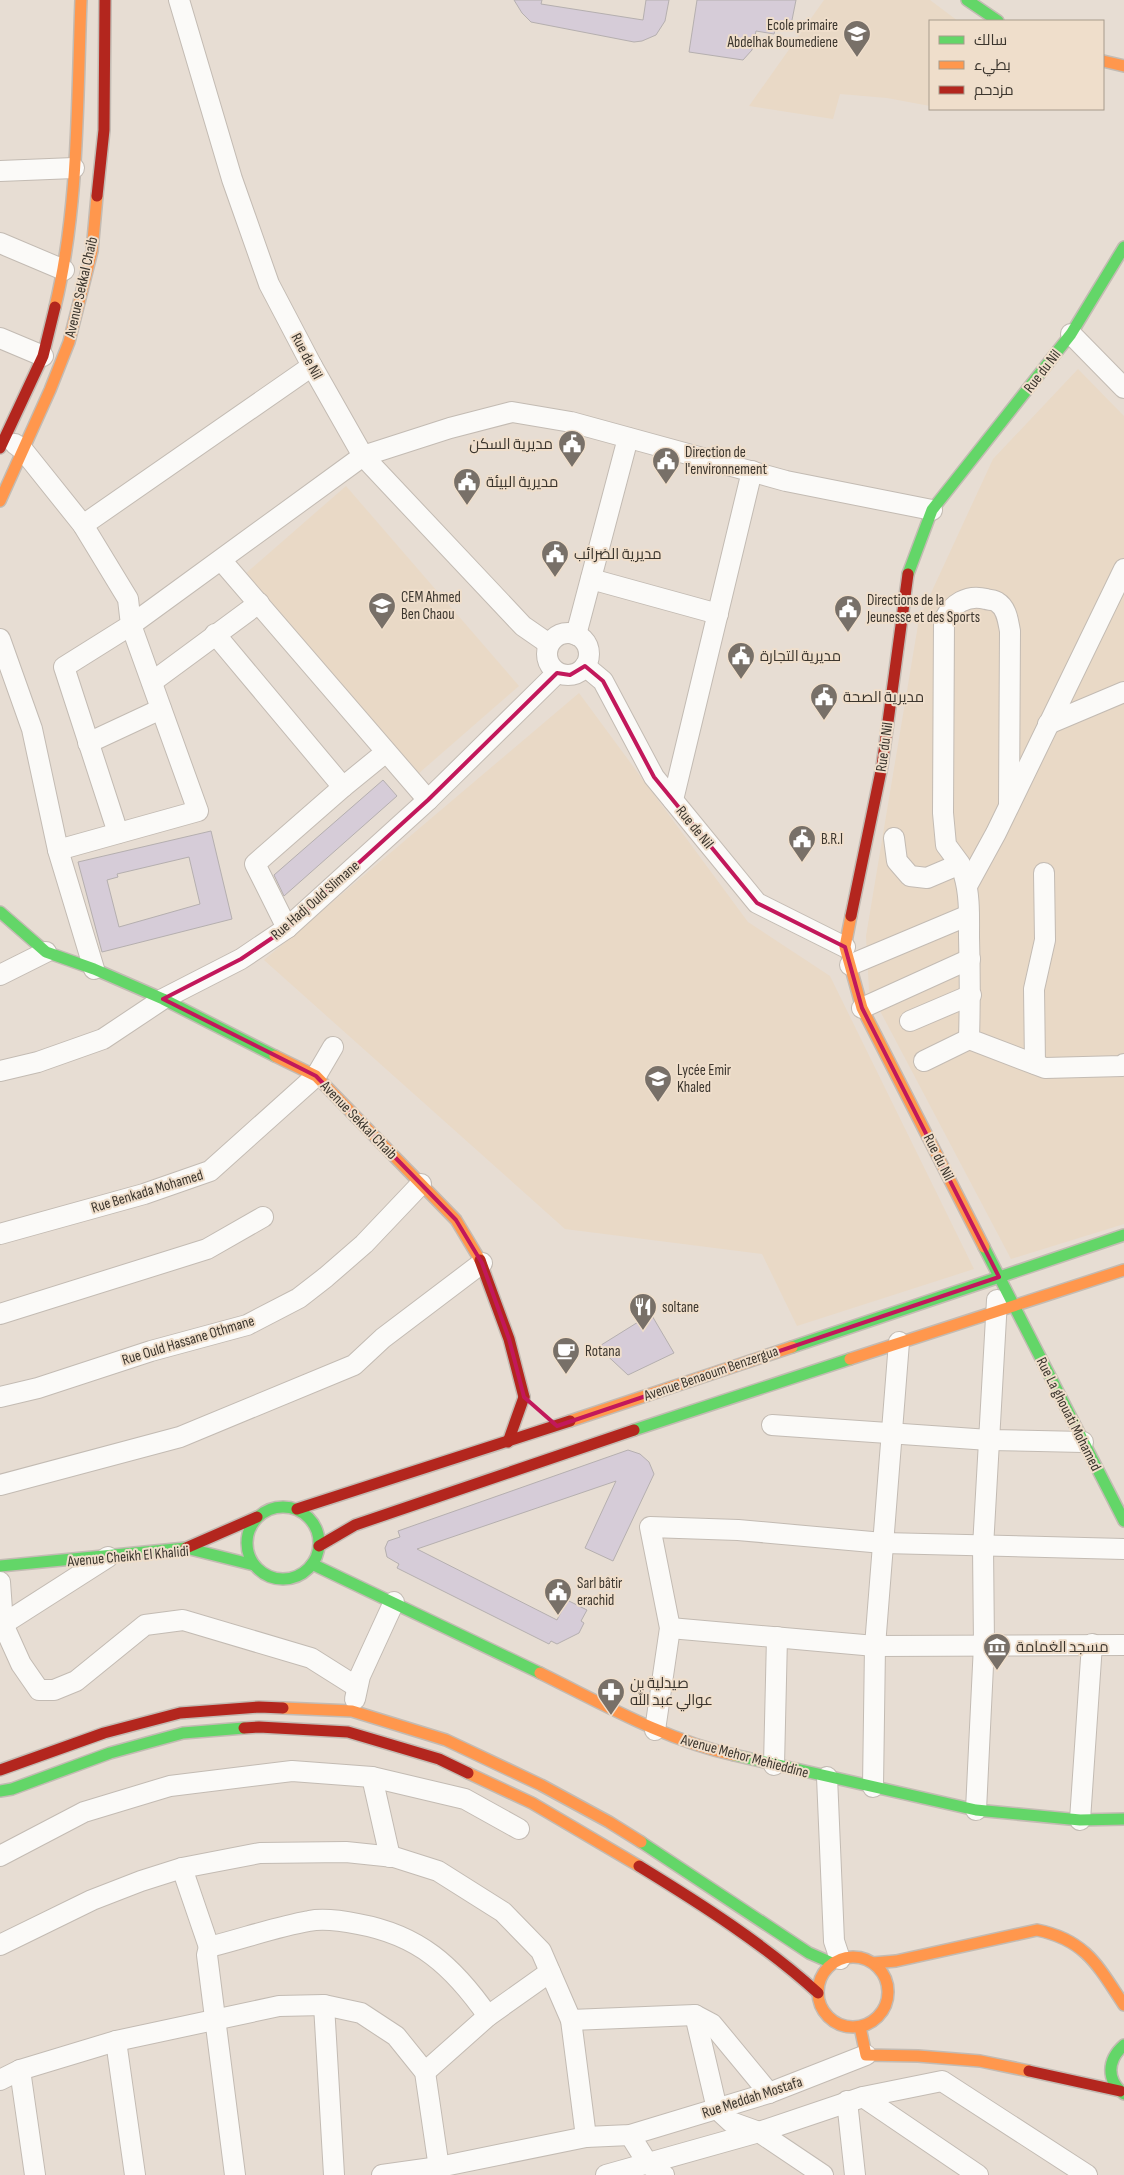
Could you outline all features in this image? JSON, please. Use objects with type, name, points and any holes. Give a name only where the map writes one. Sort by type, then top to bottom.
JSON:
[{"type":"street","points":[[76,1],[103,0]]},
{"type":"street","name":"Avenue Sekkal Chaib","points":[[0,500],[70,342],[92,251],[104,130],[103,0]]},
{"type":"street","name":"Rue de Nil","points":[[179,0],[232,179],[269,284],[312,366],[363,456],[523,626],[549,644]]},
{"type":"street","points":[[967,0],[997,20]]},
{"type":"street","name":"Avenue Sekkal Chaib","points":[[3,442],[44,356],[64,270],[74,168],[76,1]]},
{"type":"street","points":[[1104,61],[1124,66]]},
{"type":"street","points":[[0,171],[74,168]]},
{"type":"street","points":[[0,243],[64,270]]},
{"type":"street","name":"Rue du Nil","points":[[1015,1306],[862,1008],[848,956],[882,766],[909,569],[932,510],[1071,334],[1124,247]]},
{"type":"street","points":[[1071,334],[1124,388]]},
{"type":"street","points":[[0,338],[44,356]]},
{"type":"street","points":[[84,525],[312,366]]},
{"type":"street","points":[[118,833],[64,667],[131,625],[363,456],[450,428],[512,412],[571,422],[786,480],[932,510]]},
{"type":"street","points":[[576,634],[628,438]]},
{"type":"street","points":[[3,442],[23,450],[84,525],[128,599],[131,625],[198,811],[58,850]]},
{"type":"street","points":[[673,800],[752,471]]},
{"type":"street","points":[[221,560],[428,800]]},
{"type":"street","points":[[967,886],[1010,805],[1124,569]]},
{"type":"street","points":[[591,579],[718,614]]},
{"type":"street","points":[[969,1038],[971,995],[967,886],[960,864],[946,845],[942,813],[944,620],[950,608],[965,598],[979,597],[997,602],[1007,614],[1009,622],[1010,805]]},
{"type":"street","points":[[152,682],[259,603]]},
{"type":"street","points":[[562,633],[576,634],[582,638],[589,650],[589,657],[585,666],[577,674],[557,673],[548,662],[546,655],[549,644],[556,636],[562,633]]},
{"type":"street","points":[[215,634],[343,787]]},
{"type":"street","points":[[0,640],[32,728],[58,850],[94,969]]},
{"type":"street","name":"Rue de Nil","points":[[585,666],[603,681],[654,777],[757,903],[848,956]]},
{"type":"street","name":"Rue Hadj Ould Slimane","points":[[0,1071],[38,1062],[103,1039],[163,999],[241,959],[287,928],[428,800],[557,673]]},
{"type":"street","points":[[1048,724],[1124,692]]},
{"type":"street","points":[[88,743],[161,708]]},
{"type":"street","points":[[287,928],[255,864],[386,752]]},
{"type":"street","points":[[894,838],[897,861],[910,876],[927,878],[960,864]]},
{"type":"street","points":[[1035,1064],[1034,990],[1045,940],[1044,873]]},
{"type":"street","name":"Avenue Sekkal Chaib","points":[[0,912],[46,952],[94,969],[163,999],[316,1076],[456,1220],[482,1264],[509,1339],[527,1400],[508,1442]]},
{"type":"street","points":[[848,956],[969,916]]},
{"type":"street","points":[[0,975],[46,952]]},
{"type":"street","points":[[862,1008],[970,959]]},
{"type":"street","points":[[910,1021],[971,995]]},
{"type":"street","points":[[924,1061],[969,1038],[1045,1068],[1122,1066],[1124,1064]]},
{"type":"street","name":"Rue Benkada Mohamed","points":[[0,1234],[144,1194],[210,1171],[316,1076],[333,1047]]},
{"type":"street","name":"Rue Ould Hassane Othmane","points":[[0,1397],[38,1388],[151,1351],[247,1325],[299,1298],[326,1277],[364,1244],[421,1184]]},
{"type":"street","points":[[0,1314],[207,1249],[263,1218]]},
{"type":"street","name":"Avenue Benaoum Benzergua","points":[[297,1509],[557,1426],[1124,1235]]},
{"type":"street","points":[[0,1485],[180,1436],[354,1364],[382,1338],[482,1264]]},
{"type":"street","name":"Avenue Benaoum Benzergua","points":[[319,1546],[355,1525],[639,1428],[1124,1270]]},
{"type":"street","points":[[976,1810],[984,1645],[983,1546],[999,1277]]},
{"type":"street","name":"Rue La ghouati Mohamed","points":[[1015,1306],[1124,1521]]},
{"type":"street","points":[[873,1787],[875,1646],[899,1342]]},
{"type":"street","points":[[544,1414],[557,1426]]},
{"type":"street","points":[[772,1425],[989,1440],[1083,1442]]},
{"type":"street","points":[[186,1548],[257,1517],[266,1510],[287,1506],[297,1509],[312,1520],[316,1528],[319,1546],[312,1564],[302,1573],[290,1578],[276,1578],[264,1574],[254,1564],[248,1553],[247,1540],[250,1528],[257,1517]]},
{"type":"street","points":[[655,1730],[670,1628],[650,1527],[738,1530],[883,1543],[1124,1549]]},
{"type":"street","name":"Avenue Cheikh El Khalidi","points":[[0,1566],[186,1548],[254,1564]]},
{"type":"street","points":[[1,1625],[109,1556]]},
{"type":"street","name":"Avenue Mehor Mehieddine","points":[[312,1564],[394,1602],[655,1730],[715,1751],[976,1810],[1080,1820],[1124,1819]]},
{"type":"street","points":[[0,1582],[1,1625],[21,1664],[39,1690],[54,1690],[76,1681],[145,1625],[183,1620],[311,1658],[357,1687]]},
{"type":"street","points":[[352,1711],[360,1676],[394,1602]]},
{"type":"street","points":[[670,1628],[875,1646],[1124,1645]]},
{"type":"street","points":[[774,1765],[777,1637]]},
{"type":"street","points":[[1080,1820],[1092,1644]]},
{"type":"street","points":[[0,1770],[104,1733],[180,1713],[260,1707],[352,1711],[446,1740],[541,1785],[609,1822],[713,1888],[809,1953],[836,1961],[857,1957],[873,1962],[896,1961],[1037,1930],[1053,1932],[1075,1942],[1092,1957],[1124,2005]]},
{"type":"street","points":[[0,1791],[12,1789],[110,1753],[183,1733],[259,1728],[348,1732],[439,1759],[532,1803],[598,1840],[702,1905],[795,1972],[818,1993]]},
{"type":"street","points":[[0,1856],[84,1812],[170,1786],[292,1771],[372,1777],[465,1800],[519,1829]]},
{"type":"street","points":[[372,1777],[390,1857]]},
{"type":"street","points":[[827,1777],[836,1961]]},
{"type":"street","points":[[0,1945],[92,1900],[141,1881],[182,1868],[260,1853],[346,1852],[390,1857],[438,1871],[503,1912],[540,1951],[571,2020],[586,2137]]},
{"type":"street","points":[[182,1868],[209,1947],[207,1955],[217,2018],[235,2175]]},
{"type":"street","points":[[209,1947],[310,1921],[346,1922],[383,1929],[416,1942],[438,1958],[469,1988],[488,2016]]},
{"type":"street","points":[[836,1961],[821,1976],[818,1993],[819,2003],[831,2020],[840,2025],[860,2027],[878,2017],[888,1999],[886,1978],[873,1962]]},
{"type":"street","points":[[425,2072],[488,2016],[550,1972]]},
{"type":"street","points":[[324,2005],[334,2175]]},
{"type":"street","points":[[0,2080],[20,2070],[116,2041],[279,2006],[324,2005],[361,2013],[396,2036],[425,2072],[440,2171]]},
{"type":"street","points":[[571,2020],[695,2015],[712,2024],[769,2093]]},
{"type":"street","points":[[695,2015],[717,2110],[731,2122],[758,2132],[823,2175]]},
{"type":"street","points":[[860,2027],[866,2055]]},
{"type":"street","points":[[116,2041],[135,2175]]},
{"type":"street","points":[[1122,2092],[1114,2084],[1110,2067],[1116,2051],[1124,2045]]},
{"type":"street","name":"Rue Meddah Mostafa","points":[[382,2175],[440,2171],[586,2137],[630,2135],[769,2093],[866,2055],[918,2056],[980,2061],[1122,2092]]},
{"type":"street","points":[[20,2070],[35,2175]]},
{"type":"street","points":[[606,2175],[656,2170],[758,2132],[855,2099],[942,2081],[1085,2174]]},
{"type":"street","points":[[855,2099],[855,2175]]},
{"type":"street","points":[[855,2099],[978,2175]]},
{"type":"street","points":[[630,2135],[656,2170]]},
{"type":"highlighted area","points":[[585,666],[603,681],[654,777],[757,903],[845,947],[862,1008],[999,1277],[557,1426],[524,1397],[509,1339],[482,1263],[456,1220],[316,1076],[163,999],[241,959],[287,928],[428,800],[557,673],[570,675]]},
{"type":"shaded area","name":"Ecole primaire Abdelhak Boumediene","points":[[824,0],[930,0],[957,20],[929,20],[929,106],[887,98],[840,94],[833,119],[749,106]]},
{"type":"shaded area","points":[[1078,369],[1124,416],[1124,1224],[1011,1259],[869,990],[866,936],[919,619],[993,459]]},
{"type":"shaded area","name":"CEM Ahmed Ben Chaou","points":[[346,486],[519,686],[418,774],[245,574]]},
{"type":"shaded area","name":"Lycée Emir Khaled","points":[[579,693],[748,922],[830,976],[974,1269],[797,1326],[762,1254],[565,1229],[264,960]]},
{"type":"building","points":[[514,0],[542,0],[541,4],[643,20],[646,0],[669,0],[665,21],[656,35],[634,42],[531,22],[522,13]]},
{"type":"building","points":[[697,0],[796,0],[791,25],[777,23],[774,34],[756,31],[752,50],[743,60],[689,52]]},
{"type":"building","points":[[383,780],[397,796],[284,896],[274,875]]},
{"type":"building","points":[[211,831],[232,919],[102,952],[78,862]],"holes":[[[189,857],[200,904],[119,927],[107,880],[118,877],[117,874]]]},
{"type":"building","name":"soltane","points":[[651,1314],[674,1353],[628,1375],[598,1347]]},
{"type":"building","points":[[628,1450],[640,1454],[649,1462],[654,1474],[613,1561],[585,1548],[616,1481],[417,1549],[557,1620],[567,1600],[587,1610],[581,1621],[584,1623],[579,1633],[557,1644],[551,1641],[549,1644],[397,1568],[399,1564],[387,1557],[385,1548],[388,1541],[400,1537],[398,1531]]},
{"type":"traffic: fast","points":[[967,0],[997,20]]},
{"type":"traffic: fast","points":[[908,574],[932,510],[1071,334],[1124,247]]},
{"type":"traffic: fast","points":[[0,912],[46,952],[94,969],[163,999],[275,1056]]},
{"type":"traffic: fast","points":[[792,1347],[1124,1235]]},
{"type":"traffic: fast","points":[[984,1247],[1124,1521]]},
{"type":"traffic: fast","points":[[634,1430],[850,1359]]},
{"type":"traffic: fast","points":[[283,1507],[303,1513],[313,1523],[319,1543],[313,1563],[303,1573],[283,1579],[263,1573],[253,1563],[247,1543],[253,1523],[263,1513],[283,1507]]},
{"type":"traffic: fast","points":[[0,1566],[186,1548],[254,1565]]},
{"type":"traffic: fast","points":[[312,1564],[540,1673]]},
{"type":"traffic: fast","points":[[0,1791],[12,1789],[110,1753],[183,1733],[244,1728]]},
{"type":"traffic: fast","points":[[734,1755],[976,1810],[1080,1820],[1124,1819]]},
{"type":"traffic: fast","points":[[641,1842],[809,1953],[832,1963]]},
{"type":"traffic: fast","points":[[1124,2045],[1114,2057],[1111,2070],[1114,2083],[1124,2094]]},
{"type":"traffic: slow","points":[[55,307],[63,270],[73,193],[81,0]]},
{"type":"traffic: slow","points":[[1104,61],[1124,66]]},
{"type":"traffic: slow","points":[[0,501],[50,390],[69,342],[92,251],[97,196]]},
{"type":"traffic: slow","points":[[851,916],[845,947],[862,1008],[984,1247]]},
{"type":"traffic: slow","points":[[275,1056],[316,1076],[456,1220],[480,1260]]},
{"type":"traffic: slow","points":[[850,1359],[1124,1270]]},
{"type":"traffic: slow","points":[[570,1421],[792,1347]]},
{"type":"traffic: slow","points":[[540,1673],[659,1731],[734,1755]]},
{"type":"traffic: slow","points":[[283,1708],[352,1711],[446,1740],[541,1785],[609,1822],[641,1842]]},
{"type":"traffic: slow","points":[[468,1773],[532,1803],[639,1866]]},
{"type":"traffic: slow","points":[[873,1963],[896,1961],[1037,1930],[1054,1934],[1068,1940],[1079,1948],[1098,1967],[1124,2005]]},
{"type":"traffic: slow","points":[[860,1957],[873,1963],[882,1972],[886,1978],[888,1992],[886,2006],[878,2017],[867,2025],[846,2027],[839,2025],[828,2017],[820,2006],[818,1985],[820,1978],[828,1967],[839,1959],[860,1957]]},
{"type":"traffic: slow","points":[[860,2027],[866,2055],[918,2056],[980,2061],[1029,2071]]},
{"type":"traffic: jam","points":[[97,196],[104,130],[105,0]]},
{"type":"traffic: jam","points":[[0,448],[43,356],[55,307]]},
{"type":"traffic: jam","points":[[851,916],[882,766],[908,574]]},
{"type":"traffic: jam","points":[[480,1260],[509,1339],[524,1397]]},
{"type":"traffic: jam","points":[[508,1442],[524,1397]]},
{"type":"traffic: jam","points":[[297,1509],[570,1421]]},
{"type":"traffic: jam","points":[[319,1546],[355,1525],[634,1430]]},
{"type":"traffic: jam","points":[[186,1548],[257,1517]]},
{"type":"traffic: jam","points":[[0,1770],[104,1733],[180,1713],[259,1707],[283,1708]]},
{"type":"traffic: jam","points":[[244,1728],[259,1727],[348,1732],[439,1759],[468,1773]]},
{"type":"traffic: jam","points":[[639,1866],[754,1941],[818,1993]]},
{"type":"traffic: jam","points":[[1029,2071],[1120,2091]]},
{"type":"place","name":"Ecole primaire Abdelhak Boumediene","points":[[857,58]]},
{"type":"place","name":"مديرية السكن","points":[[572,468]]},
{"type":"place","name":"Direction de l'environnement","points":[[666,485]]},
{"type":"place","name":"مديرية البيئة","points":[[467,506]]},
{"type":"place","name":"مديرية الضرائب","points":[[555,578]]},
{"type":"place","name":"CEM Ahmed Ben Chaou","points":[[382,630]]},
{"type":"place","name":"Directions de la Jeunesse et des Sports","points":[[848,633]]},
{"type":"place","name":"مديرية التجارة","points":[[741,680]]},
{"type":"place","name":"مديرية الصحة","points":[[824,721]]},
{"type":"place","name":"B.R.I","points":[[802,863]]},
{"type":"place","name":"Lycée Emir Khaled","points":[[658,1103]]},
{"type":"place","name":"soltane","points":[[643,1331]]},
{"type":"place","name":"Rotana","points":[[566,1375]]},
{"type":"place","name":"Sarl bâtir erachid","points":[[558,1616]]},
{"type":"place","name":"مسجد الغمامة","points":[[997,1671]]},
{"type":"place","name":"صيدلية بن عوالي عبد الله","points":[[611,1716]]}]
